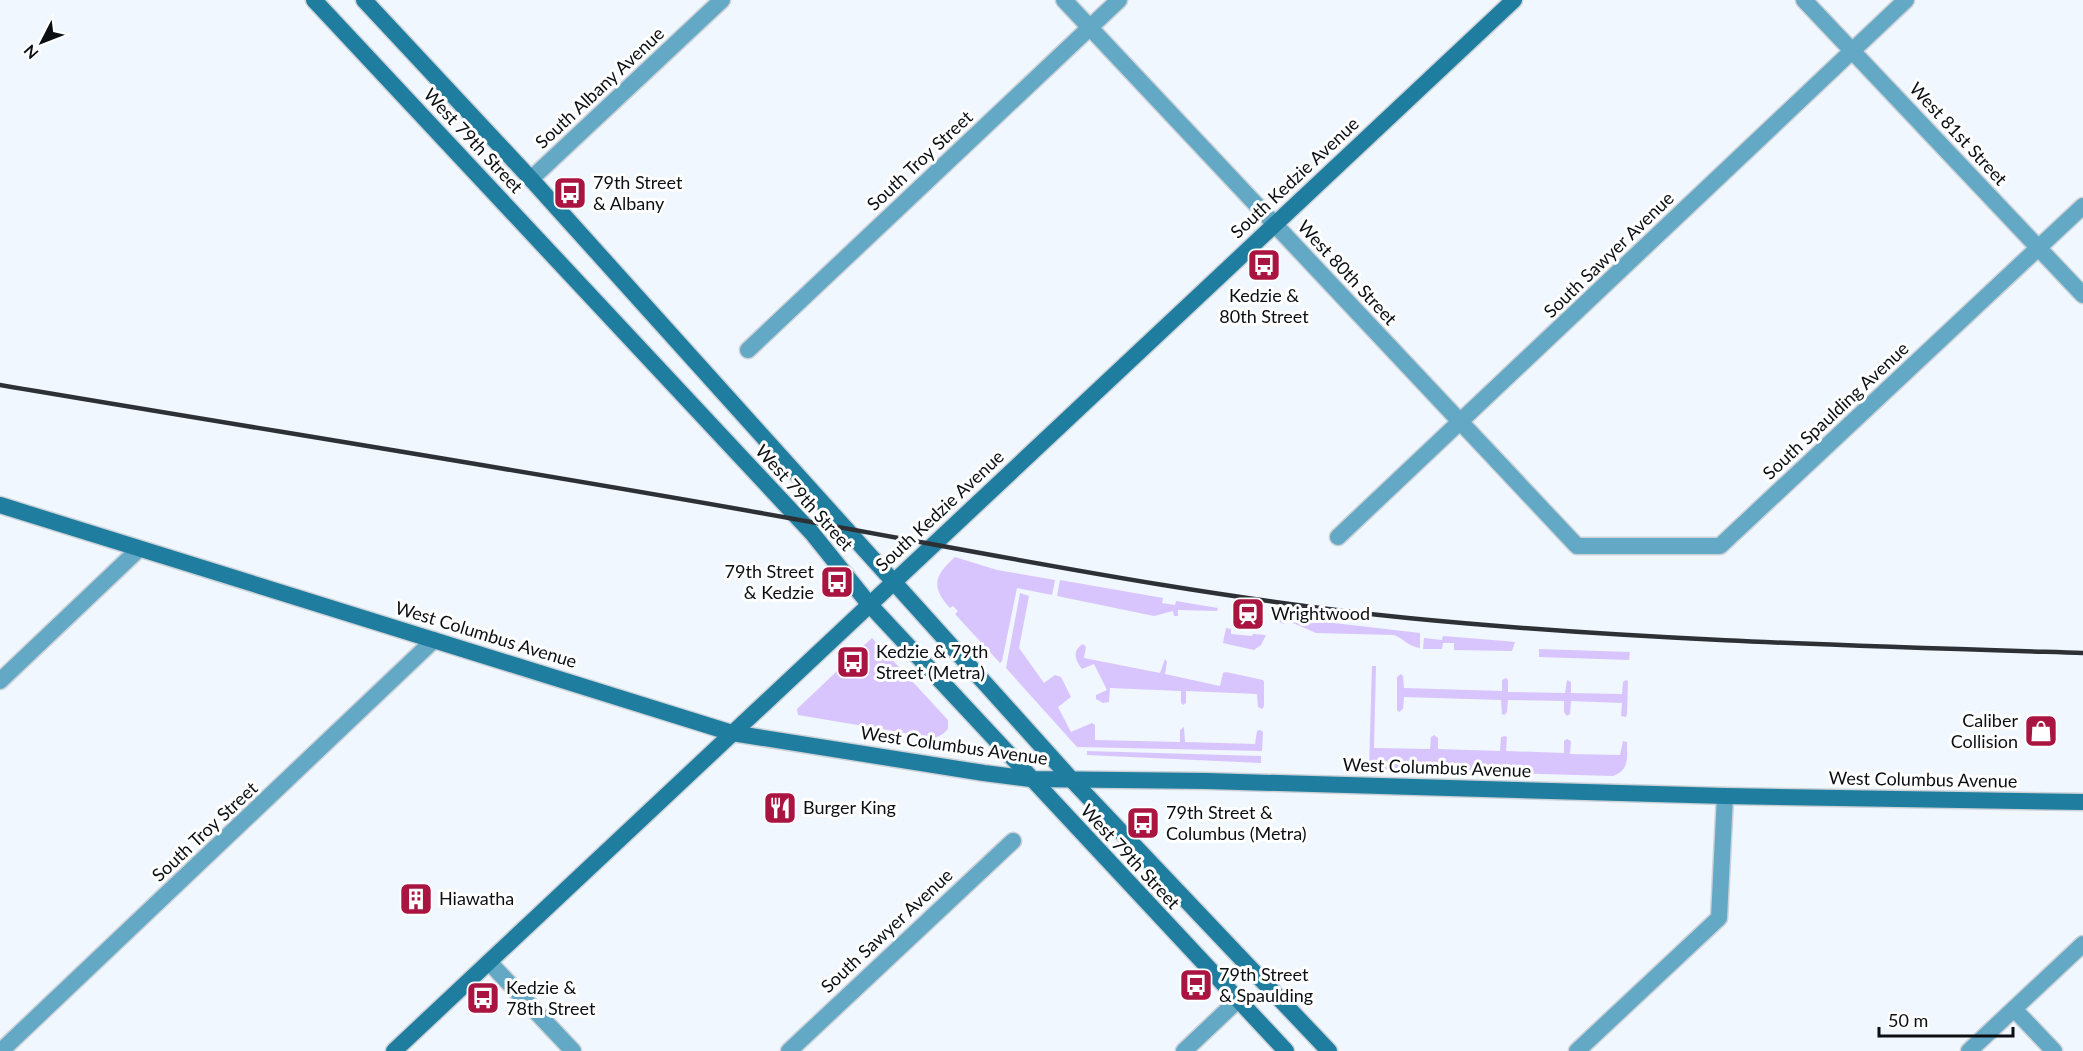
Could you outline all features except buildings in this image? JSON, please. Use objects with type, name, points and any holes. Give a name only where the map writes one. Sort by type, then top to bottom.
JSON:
[{"type":"main road","name":"West 79th Street","points":[[314,0],[812,533],[869,604],[1286,1051]]},
{"type":"main road","name":"West 79th Street","points":[[364,0],[531,179],[1072,780],[1329,1051]]},
{"type":"main road","name":"South Kedzie Avenue","points":[[394,1051],[1514,0]]},
{"type":"main road","name":"West Columbus Avenue","points":[[0,505],[732,733],[1031,780],[1207,781],[1725,796],[2083,802]]},
{"type":"street","name":"South Albany Avenue","points":[[531,179],[722,0]]},
{"type":"street","name":"West 80th Street","points":[[1064,0],[1577,546]]},
{"type":"street","name":"South Troy Street","points":[[748,350],[1119,0]]},
{"type":"street","name":"West 81st Street","points":[[1804,0],[2083,295]]},
{"type":"street","name":"South Sawyer Avenue","points":[[1338,537],[1906,0]]},
{"type":"street","name":"South Spaulding Avenue","points":[[1577,546],[1720,546],[2083,206]]},
{"type":"street","points":[[0,681],[139,549]]},
{"type":"street","name":"South Troy Street","points":[[1,1051],[434,640]]},
{"type":"street","points":[[1577,1051],[1719,918],[1725,796]]},
{"type":"street","name":"South Sawyer Avenue","points":[[789,1051],[1013,842]]},
{"type":"street","points":[[1969,1051],[2083,944]]},
{"type":"street","points":[[489,962],[573,1051]]},
{"type":"street","points":[[1184,1051],[1238,1000]]},
{"type":"street","points":[[2014,1009],[2054,1051]]},
{"type":"shaded area","points":[[955,557],[997,570],[1055,580],[1052,595],[1017,588],[1000,663],[955,614],[958,611],[953,606],[950,608],[940,593],[939,575]]},
{"type":"shaded area","points":[[1060,580],[1163,598],[1162,603],[1175,605],[1176,601],[1218,608],[1217,611],[1178,610],[1178,616],[1174,616],[1173,611],[1154,616],[1057,596]]},
{"type":"shaded area","points":[[1020,593],[1029,596],[1019,648],[1044,683],[1055,675],[1061,677],[1071,697],[1058,707],[1071,732],[1092,723],[1095,725],[1095,740],[1180,742],[1180,730],[1184,727],[1185,742],[1255,744],[1257,731],[1260,730],[1263,732],[1262,751],[1077,747],[1006,668]]},
{"type":"shaded area","points":[[1273,616],[1420,633],[1420,648],[1394,635],[1316,633],[1286,620],[1284,624],[1272,619]]},
{"type":"shaded area","points":[[1226,628],[1231,629],[1231,634],[1266,635],[1261,645],[1254,650],[1223,643]]},
{"type":"shaded area","points":[[1443,636],[1515,642],[1512,651],[1454,650],[1454,643],[1443,643],[1442,649],[1423,649],[1424,638],[1442,640]]},
{"type":"shaded area","points":[[872,638],[948,720],[948,729],[943,734],[935,738],[798,715],[797,709]]},
{"type":"shaded area","points":[[1083,644],[1086,647],[1084,658],[1160,673],[1165,659],[1167,662],[1165,674],[1220,686],[1223,673],[1226,672],[1263,680],[1264,706],[1262,709],[1258,707],[1257,694],[1186,691],[1186,703],[1183,705],[1181,691],[1110,688],[1109,702],[1103,703],[1096,699],[1096,695],[1107,690],[1094,664],[1082,669],[1076,659],[1077,649]]},
{"type":"shaded area","points":[[1539,649],[1630,652],[1629,660],[1539,657]]},
{"type":"shaded area","points":[[1372,666],[1376,666],[1374,748],[1430,749],[1431,737],[1434,735],[1438,738],[1438,749],[1500,751],[1501,737],[1505,736],[1507,737],[1506,751],[1564,753],[1564,741],[1567,739],[1571,741],[1570,754],[1620,755],[1623,741],[1627,742],[1625,767],[1613,776],[1369,769]]},
{"type":"shaded area","points":[[1401,674],[1404,688],[1502,691],[1502,680],[1506,678],[1508,692],[1565,693],[1567,680],[1571,682],[1571,693],[1622,694],[1623,682],[1626,680],[1628,681],[1627,714],[1626,717],[1621,716],[1622,703],[1571,701],[1570,714],[1567,716],[1564,712],[1564,701],[1508,700],[1507,712],[1504,715],[1501,700],[1404,697],[1403,709],[1399,712],[1397,710],[1397,677]]},
{"type":"shaded area","points":[[1087,751],[1261,756],[1261,763],[1087,755]]},
{"type":"railway","points":[[0,385],[666,496],[1083,572],[1326,609],[1492,626],[1660,637],[2083,653]]},
{"type":"place","name":"79th Street & Albany","points":[[570,193]]},
{"type":"place","name":"Kedzie & 80th Street","points":[[1264,265]]},
{"type":"place","name":"79th Street & Kedzie","points":[[837,582]]},
{"type":"place","name":"Wrightwood","points":[[1248,614]]},
{"type":"place","name":"Kedzie & 79th Street (Metra)","points":[[853,662]]},
{"type":"place","name":"Caliber Collision","points":[[2041,731]]},
{"type":"place","name":"Burger King","points":[[780,808]]},
{"type":"place","name":"79th Street & Columbus (Metra)","points":[[1143,823]]},
{"type":"place","name":"Hiawatha","points":[[416,899]]},
{"type":"place","name":"79th Street & Spaulding","points":[[1196,985]]},
{"type":"place","name":"Kedzie & 78th Street","points":[[483,998]]}]
